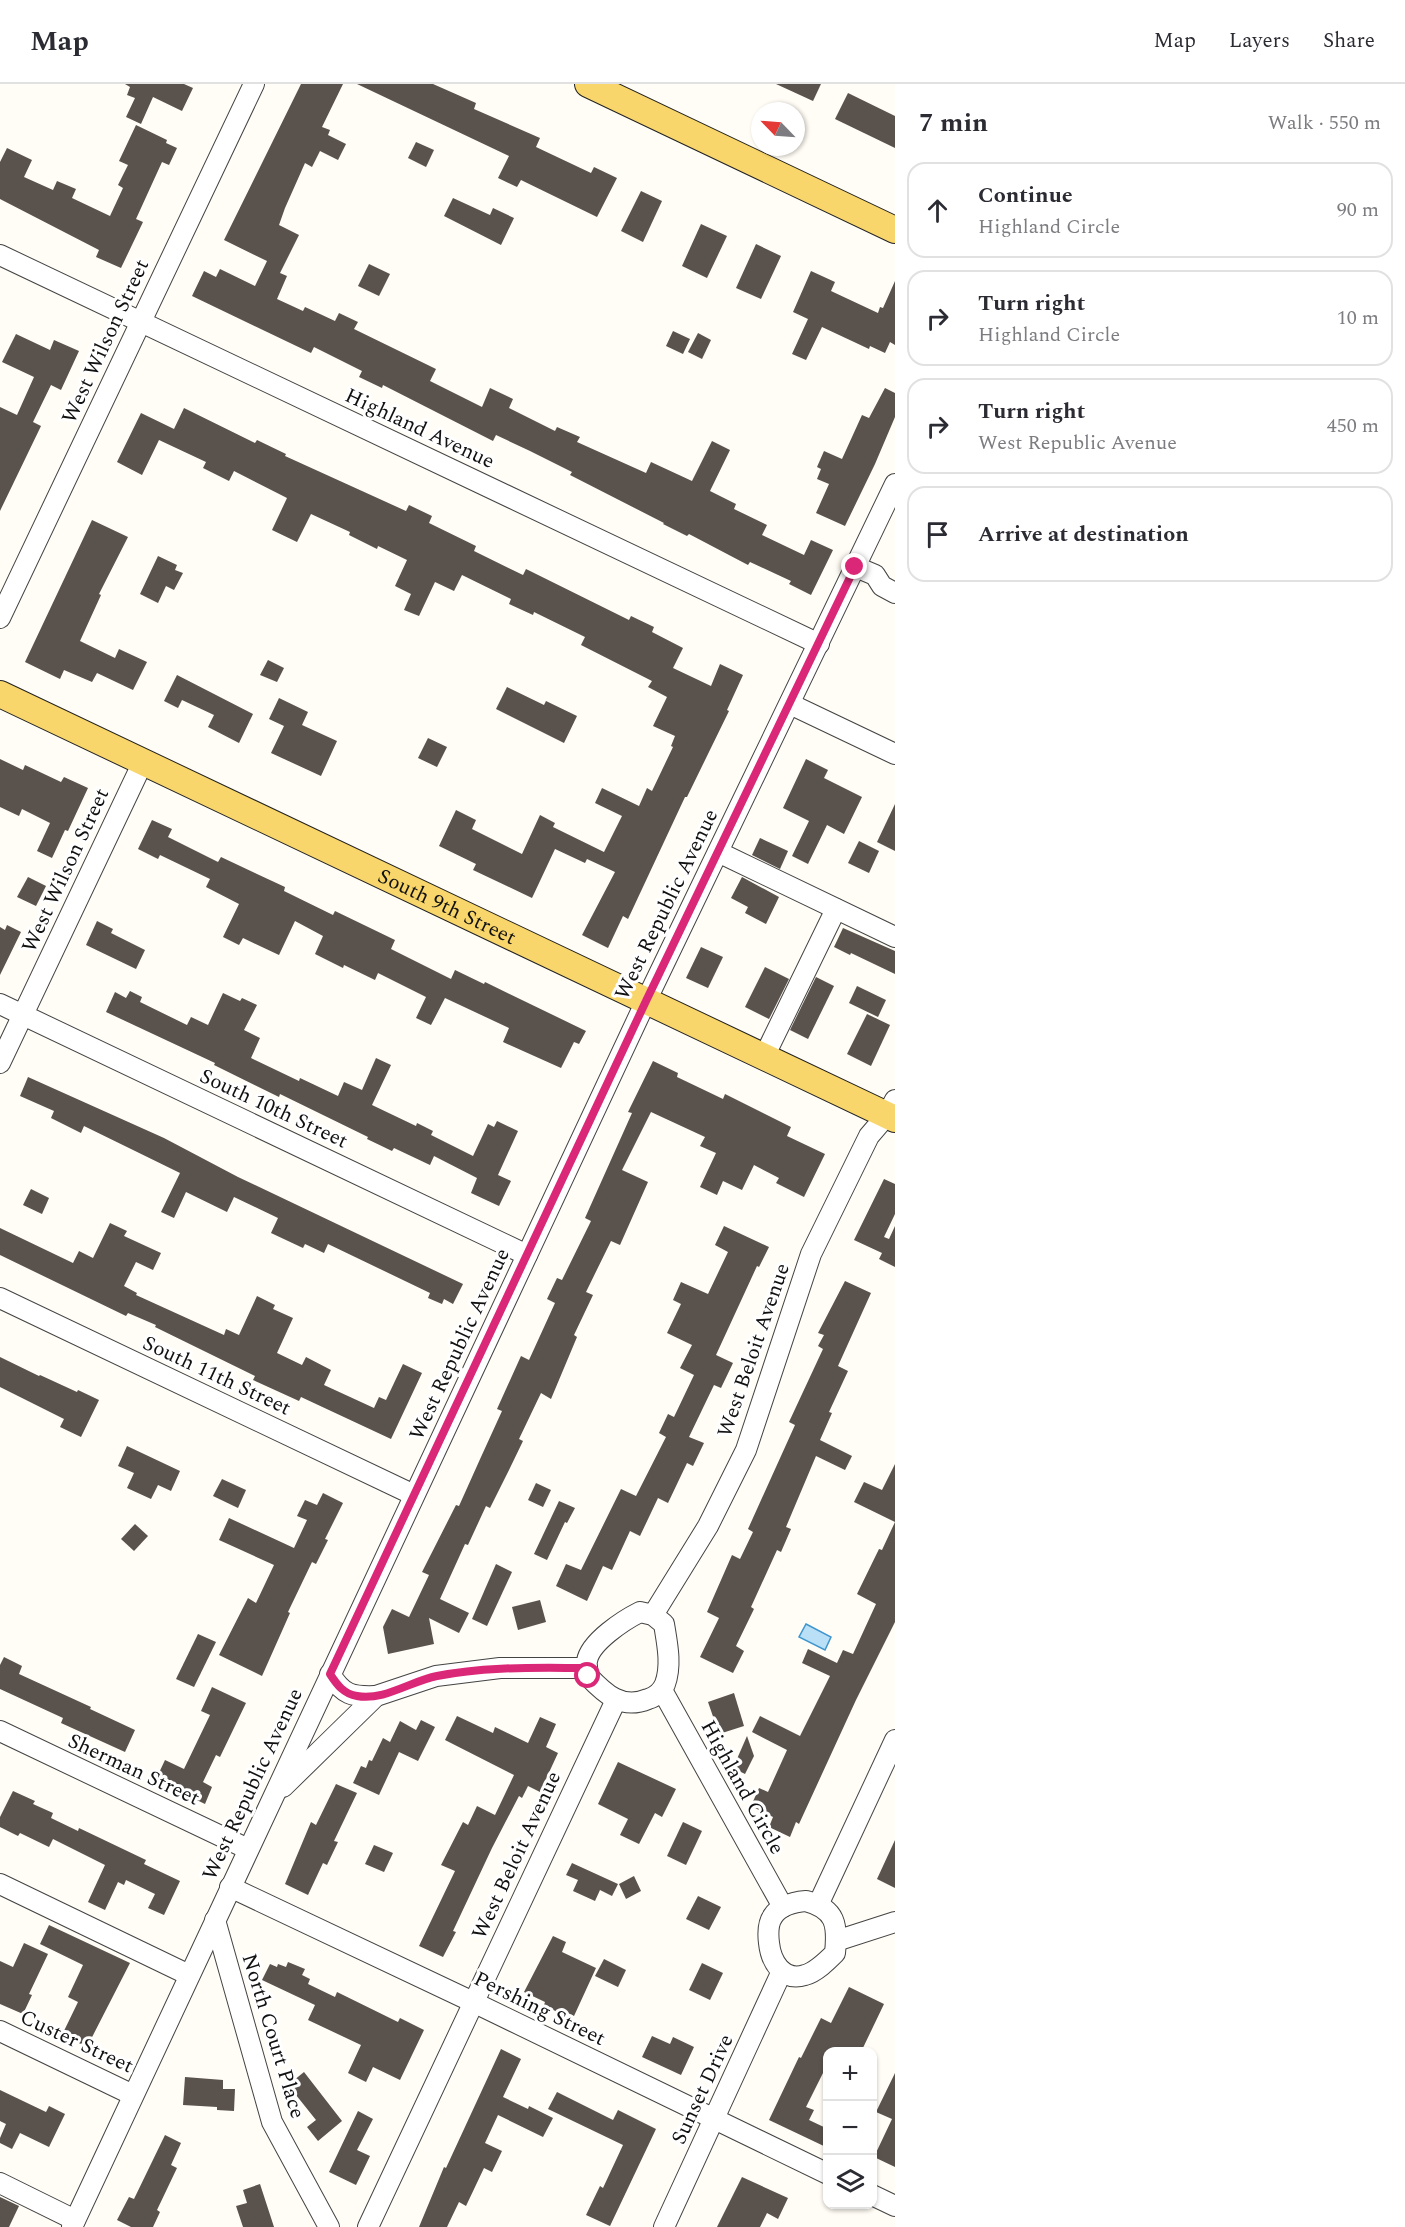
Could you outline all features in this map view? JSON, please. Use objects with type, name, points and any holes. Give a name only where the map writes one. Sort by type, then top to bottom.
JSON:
[{"type":"main road","points":[[588,84],[895,230]]},
{"type":"main road","name":"South 9th Street","points":[[0,694],[764,1057],[893,1111]]},
{"type":"street","name":"West Wilson Street","points":[[0,618],[254,84]]},
{"type":"street","name":"Highland Avenue","points":[[0,255],[819,644]]},
{"type":"street","name":"West Republic Avenue","points":[[73,2223],[646,1001],[895,484]]},
{"type":"street","points":[[855,567],[874,575],[882,586],[895,593]]},
{"type":"street","points":[[790,704],[895,754]]},
{"type":"street","name":"West Wilson Street","points":[[0,1064],[143,762]]},
{"type":"street","points":[[718,852],[895,937]]},
{"type":"street","points":[[764,1057],[836,909]]},
{"type":"street","name":"South 10th Street","points":[[0,1004],[527,1255]]},
{"type":"street","name":"West Beloit Avenue","points":[[653,1615],[708,1526],[746,1450],[811,1254],[869,1136],[893,1111]]},
{"type":"street","name":"South 11th Street","points":[[0,1298],[414,1495]]},
{"type":"street","points":[[640,1612],[653,1615],[664,1624],[669,1655],[662,1690],[638,1703],[624,1703],[616,1700],[599,1688],[588,1676],[587,1661],[593,1647],[621,1623],[640,1612]]},
{"type":"street","points":[[330,1674],[346,1693],[358,1697],[376,1696],[436,1676],[500,1668],[587,1668]]},
{"type":"street","name":"Highland Circle","points":[[662,1690],[783,1907]]},
{"type":"street","points":[[273,1796],[376,1696]]},
{"type":"street","name":"West Beloit Avenue","points":[[368,2227],[616,1700]]},
{"type":"street","name":"Sherman Street","points":[[0,1731],[248,1849]]},
{"type":"street","points":[[818,1905],[895,1740]]},
{"type":"street","points":[[0,1884],[189,1975]]},
{"type":"street","name":"Pershing Street","points":[[230,1887],[823,2172]]},
{"type":"street","points":[[794,1902],[818,1905],[828,1911],[834,1921],[835,1953],[806,1975],[794,1976],[782,1971],[773,1963],[768,1939],[773,1915],[794,1902]]},
{"type":"street","name":"North Court Place","points":[[215,1920],[272,2122],[329,2227]]},
{"type":"street","points":[[836,1941],[895,1922]]},
{"type":"street","name":"Sunset Drive","points":[[664,2227],[782,1971]]},
{"type":"street","name":"Custer Street","points":[[0,2031],[133,2095]]},
{"type":"street","points":[[0,2183],[73,2223]]},
{"type":"street","points":[[877,2197],[895,2206]]},
{"type":"water","points":[[806,1624],[831,1637],[825,1650],[799,1637]]},
{"type":"building","points":[[125,84],[184,84],[193,88],[182,111],[153,97],[141,124],[126,117],[135,98],[127,95],[130,87]]},
{"type":"building","points":[[301,84],[343,84],[322,127],[330,130],[328,135],[346,144],[338,160],[320,151],[312,167],[305,163],[279,225],[299,235],[280,273],[287,276],[277,299],[303,311],[305,307],[335,321],[339,313],[358,322],[354,329],[436,369],[430,381],[482,407],[490,388],[513,399],[509,408],[555,431],[557,427],[580,437],[577,442],[646,473],[651,462],[692,481],[712,441],[730,450],[710,491],[736,504],[734,509],[767,525],[762,535],[804,555],[811,540],[833,550],[811,595],[789,584],[791,581],[750,562],[748,565],[689,534],[687,536],[663,524],[530,451],[496,435],[493,441],[383,385],[382,388],[359,377],[362,371],[314,347],[311,353],[192,296],[204,271],[216,277],[220,269],[255,286],[267,261],[224,240]]},
{"type":"building","points":[[357,84],[433,84],[476,103],[474,109],[540,138],[536,147],[591,173],[594,167],[617,178],[597,217],[521,180],[517,187],[498,178],[509,156]]},
{"type":"building","points":[[776,84],[821,84],[813,101]]},
{"type":"building","points":[[848,93],[895,116],[895,148],[835,119]]},
{"type":"building","points":[[136,125],[167,140],[166,143],[177,148],[169,165],[162,162],[136,219],[143,222],[121,268],[96,257],[99,250],[0,199],[0,162],[7,148],[32,160],[24,177],[53,190],[57,181],[76,189],[72,198],[110,216],[123,188],[118,185],[128,165],[119,161]]},
{"type":"building","points":[[416,142],[434,150],[426,167],[408,158]]},
{"type":"building","points":[[641,191],[662,201],[643,242],[621,231]]},
{"type":"building","points":[[453,198],[490,215],[493,208],[514,218],[501,245],[444,216]]},
{"type":"building","points":[[701,224],[727,236],[707,278],[682,266]]},
{"type":"building","points":[[756,244],[781,256],[761,299],[736,288]]},
{"type":"building","points":[[369,264],[390,274],[379,296],[358,286]]},
{"type":"building","points":[[811,271],[835,282],[831,291],[878,313],[880,307],[883,308],[895,281],[895,345],[890,342],[885,353],[870,346],[869,349],[822,327],[806,360],[792,354],[808,319],[793,312]]},
{"type":"building","points":[[673,331],[690,339],[683,354],[666,346]]},
{"type":"building","points":[[698,333],[711,340],[702,359],[688,352]]},
{"type":"building","points":[[16,334],[50,350],[54,340],[79,351],[61,390],[51,385],[33,422],[41,426],[0,511],[0,407],[17,415],[34,377],[2,362]]},
{"type":"building","points":[[885,388],[895,393],[895,417],[845,526],[816,513],[829,484],[817,479],[821,469],[817,467],[824,451],[842,459],[862,415],[869,418]]},
{"type":"building","points":[[184,408],[255,443],[257,440],[286,454],[285,456],[406,511],[409,505],[432,516],[429,523],[476,546],[474,551],[523,575],[526,569],[629,620],[631,616],[654,627],[652,632],[683,648],[673,668],[711,686],[720,664],[743,675],[727,710],[729,711],[685,797],[628,919],[623,916],[608,948],[582,935],[615,872],[587,859],[585,863],[555,849],[532,898],[473,870],[476,864],[439,846],[456,810],[476,820],[472,829],[522,854],[540,815],[555,823],[553,827],[604,852],[622,816],[595,803],[602,788],[639,806],[647,788],[652,791],[673,747],[671,746],[675,736],[653,726],[667,697],[648,687],[652,681],[581,645],[585,637],[534,612],[533,615],[509,604],[511,599],[462,575],[454,591],[435,582],[419,616],[404,610],[411,594],[395,586],[407,560],[378,546],[377,549],[349,535],[350,532],[311,514],[297,542],[272,530],[287,498],[234,471],[229,481],[203,468],[206,462],[159,440],[142,475],[117,462],[141,413],[174,429]]},
{"type":"building","points":[[92,520],[128,537],[99,594],[101,595],[80,641],[115,658],[119,649],[147,662],[133,690],[97,673],[92,682],[64,670],[60,679],[25,662]]},
{"type":"building","points":[[158,556],[177,565],[175,570],[183,573],[174,590],[166,586],[158,603],[140,594]]},
{"type":"building","points":[[268,660],[284,668],[277,682],[260,675]]},
{"type":"building","points":[[177,675],[253,714],[239,743],[208,727],[214,715],[182,700],[178,708],[164,701]]},
{"type":"building","points":[[507,687],[544,705],[546,701],[577,716],[564,743],[496,709]]},
{"type":"building","points":[[279,698],[308,712],[302,725],[337,741],[321,776],[271,753],[284,726],[269,719]]},
{"type":"building","points":[[428,738],[447,747],[437,767],[418,758]]},
{"type":"building","points":[[0,759],[23,770],[25,765],[61,782],[64,777],[88,788],[68,831],[65,830],[52,858],[37,851],[50,823],[22,809],[19,816],[0,807]]},
{"type":"building","points":[[806,759],[828,770],[824,778],[862,797],[844,834],[827,825],[808,864],[792,856],[809,821],[783,808]]},
{"type":"building","points":[[895,804],[895,851],[877,842]]},
{"type":"building","points":[[152,820],[172,829],[168,837],[218,862],[221,857],[285,887],[284,891],[333,915],[335,911],[395,940],[391,949],[451,979],[455,970],[586,1031],[579,1044],[574,1042],[561,1068],[503,1042],[509,1028],[445,998],[431,1025],[416,1018],[426,997],[378,973],[375,980],[315,954],[323,936],[295,921],[279,955],[243,938],[239,945],[223,937],[239,904],[206,887],[210,879],[160,855],[158,859],[138,849]]},
{"type":"building","points":[[760,838],[788,851],[780,869],[752,855]]},
{"type":"building","points":[[859,841],[879,851],[869,873],[848,863]]},
{"type":"building","points":[[28,877],[46,886],[36,906],[17,897]]},
{"type":"building","points":[[742,877],[779,897],[766,924],[745,913],[748,907],[731,898]]},
{"type":"building","points":[[97,921],[113,929],[111,933],[145,950],[136,969],[86,945]]},
{"type":"building","points":[[7,925],[21,932],[0,975],[0,927],[5,930]]},
{"type":"building","points":[[843,928],[895,951],[895,974],[834,947]]},
{"type":"building","points":[[701,947],[723,957],[708,988],[686,978]]},
{"type":"building","points":[[765,967],[789,979],[769,1019],[745,1007]]},
{"type":"building","points":[[816,977],[834,986],[808,1039],[790,1030]]},
{"type":"building","points":[[857,986],[886,1000],[878,1017],[849,1003]]},
{"type":"building","points":[[130,991],[142,997],[140,1002],[187,1025],[191,1017],[208,1025],[223,993],[240,1001],[242,998],[257,1005],[244,1030],[260,1038],[251,1058],[299,1081],[300,1078],[338,1096],[344,1082],[362,1090],[376,1058],[391,1065],[372,1105],[416,1126],[417,1123],[433,1131],[431,1135],[473,1156],[488,1124],[494,1127],[497,1121],[518,1131],[498,1175],[511,1181],[499,1206],[471,1193],[477,1178],[434,1156],[430,1165],[394,1148],[392,1151],[280,1094],[279,1097],[214,1065],[215,1063],[106,1012],[115,992],[126,998]]},
{"type":"building","points":[[867,1014],[890,1025],[871,1066],[847,1054]]},
{"type":"building","points":[[653,1061],[678,1073],[677,1077],[723,1099],[725,1094],[791,1127],[787,1136],[825,1154],[804,1197],[776,1183],[779,1178],[754,1165],[742,1190],[723,1181],[717,1195],[700,1187],[716,1153],[700,1146],[705,1137],[651,1112],[622,1170],[648,1182],[620,1245],[611,1241],[586,1292],[593,1295],[574,1335],[577,1337],[551,1399],[541,1393],[519,1439],[523,1441],[509,1470],[490,1508],[486,1506],[468,1545],[465,1544],[440,1599],[469,1613],[459,1633],[429,1618],[434,1644],[388,1654],[383,1627],[392,1609],[409,1617],[429,1575],[422,1572],[456,1505],[459,1506],[502,1411],[497,1409],[521,1356],[529,1360],[555,1303],[547,1299],[557,1278],[562,1280],[591,1221],[585,1218],[632,1113],[628,1112]]},
{"type":"building","points":[[28,1077],[164,1138],[238,1177],[463,1284],[453,1304],[444,1299],[442,1304],[428,1298],[430,1293],[328,1244],[324,1253],[305,1244],[303,1248],[271,1233],[278,1218],[234,1197],[227,1212],[186,1192],[174,1218],[161,1212],[180,1173],[84,1126],[81,1133],[51,1118],[54,1111],[20,1096]]},
{"type":"building","points":[[884,1179],[895,1184],[895,1214],[884,1237],[889,1239],[895,1226],[895,1267],[879,1259],[882,1253],[854,1240]]},
{"type":"building","points":[[31,1189],[49,1198],[42,1214],[23,1205]]},
{"type":"building","points":[[110,1223],[127,1231],[124,1236],[161,1253],[153,1270],[136,1262],[124,1286],[137,1293],[136,1295],[224,1335],[226,1329],[239,1335],[257,1296],[275,1305],[273,1309],[293,1318],[277,1353],[302,1365],[306,1357],[331,1370],[324,1385],[374,1408],[379,1397],[386,1400],[403,1364],[422,1373],[391,1439],[301,1397],[299,1401],[253,1380],[255,1376],[155,1327],[156,1325],[128,1313],[126,1316],[0,1255],[0,1228],[73,1263],[79,1251],[93,1258]]},
{"type":"building","points":[[724,1226],[769,1247],[759,1267],[757,1266],[716,1355],[733,1363],[721,1388],[714,1385],[689,1437],[704,1443],[693,1466],[687,1463],[668,1503],[658,1498],[640,1536],[630,1531],[612,1570],[603,1566],[587,1601],[556,1586],[566,1564],[581,1570],[621,1489],[636,1496],[666,1437],[659,1433],[668,1414],[674,1417],[694,1375],[680,1368],[692,1345],[667,1333],[681,1304],[673,1300],[681,1282],[708,1294],[728,1252],[715,1245]]},
{"type":"building","points":[[845,1281],[871,1293],[838,1366],[848,1371],[829,1412],[832,1413],[820,1440],[852,1456],[845,1470],[816,1456],[786,1527],[791,1529],[781,1552],[777,1550],[751,1607],[754,1609],[736,1646],[744,1651],[733,1673],[700,1657],[719,1618],[707,1612],[732,1555],[740,1559],[753,1532],[748,1529],[795,1425],[789,1422],[823,1349],[818,1346],[824,1335],[818,1333]]},
{"type":"building","points":[[0,1357],[39,1376],[99,1400],[81,1437],[60,1427],[64,1419],[0,1387]]},
{"type":"building","points":[[127,1446],[180,1471],[171,1491],[158,1485],[151,1499],[127,1488],[134,1473],[118,1466]]},
{"type":"building","points":[[895,1464],[895,1522],[854,1502],[864,1482],[882,1490]]},
{"type":"building","points":[[222,1479],[246,1490],[238,1508],[213,1496]]},
{"type":"building","points":[[536,1483],[551,1490],[543,1507],[528,1500]]},
{"type":"building","points":[[323,1493],[343,1503],[325,1539],[328,1540],[316,1564],[312,1562],[288,1612],[290,1613],[262,1676],[219,1655],[248,1598],[256,1603],[274,1565],[219,1540],[229,1518],[294,1548],[307,1520],[297,1516],[305,1500],[317,1505]]},
{"type":"building","points":[[559,1501],[575,1508],[567,1523],[565,1522],[547,1560],[534,1554]]},
{"type":"building","points":[[895,1522],[895,1622],[799,1824],[796,1822],[790,1837],[769,1827],[773,1817],[751,1806],[759,1788],[768,1792],[787,1750],[752,1732],[760,1716],[800,1736],[830,1676],[802,1663],[808,1649],[837,1663],[843,1650],[853,1654],[876,1604],[857,1594]]},
{"type":"building","points":[[135,1524],[148,1536],[134,1551],[121,1539]]},
{"type":"building","points":[[496,1564],[512,1572],[487,1626],[472,1619]]},
{"type":"building","points":[[540,1600],[546,1622],[518,1630],[512,1607]]},
{"type":"building","points":[[198,1634],[216,1642],[194,1687],[176,1679]]},
{"type":"building","points":[[4,1657],[22,1666],[19,1674],[135,1730],[125,1752],[61,1723],[63,1718],[0,1689],[0,1665]]},
{"type":"building","points":[[212,1687],[246,1703],[220,1757],[216,1755],[203,1782],[212,1787],[205,1804],[178,1791],[180,1788],[157,1777],[165,1760],[184,1769],[210,1715],[201,1711]]},
{"type":"building","points":[[734,1693],[744,1726],[719,1734],[708,1702]]},
{"type":"building","points":[[457,1716],[493,1733],[495,1727],[528,1743],[540,1717],[556,1724],[546,1747],[558,1753],[540,1792],[528,1786],[522,1798],[519,1796],[492,1848],[443,1957],[419,1946],[455,1871],[441,1865],[463,1822],[468,1825],[477,1806],[495,1815],[514,1775],[445,1740]]},
{"type":"building","points":[[421,1720],[435,1727],[418,1761],[399,1752],[379,1795],[353,1783],[361,1766],[366,1768],[369,1760],[372,1761],[383,1738],[390,1742],[400,1721],[416,1730]]},
{"type":"building","points":[[747,1736],[754,1756],[745,1774],[733,1768]]},
{"type":"building","points":[[618,1762],[676,1789],[662,1817],[655,1813],[639,1844],[620,1835],[628,1819],[598,1804]]},
{"type":"building","points":[[336,1784],[357,1793],[334,1841],[338,1842],[327,1865],[323,1863],[308,1895],[285,1884],[311,1822],[316,1825]]},
{"type":"building","points":[[13,1791],[35,1801],[33,1804],[53,1813],[51,1818],[78,1831],[79,1828],[146,1860],[144,1864],[180,1881],[164,1915],[148,1908],[155,1894],[126,1880],[124,1885],[118,1882],[105,1910],[88,1902],[105,1865],[53,1839],[49,1847],[20,1833],[18,1836],[0,1827],[0,1817]]},
{"type":"building","points":[[683,1822],[702,1831],[686,1865],[667,1856]]},
{"type":"building","points":[[895,1840],[895,1888],[877,1879]]},
{"type":"building","points":[[374,1845],[393,1853],[384,1872],[365,1864]]},
{"type":"building","points":[[572,1863],[618,1884],[612,1896],[600,1890],[595,1901],[573,1891],[578,1880],[566,1875]]},
{"type":"building","points":[[634,1876],[641,1891],[626,1899],[619,1884]]},
{"type":"building","points":[[698,1896],[721,1907],[709,1930],[686,1919]]},
{"type":"building","points":[[49,1925],[130,1963],[87,2047],[62,2035],[78,2002],[68,1997],[83,1965],[40,1944]]},
{"type":"building","points":[[553,1936],[566,1942],[562,1952],[596,1968],[574,2016],[560,2009],[559,2013],[544,2005],[545,2002],[524,1992]]},
{"type":"building","points":[[24,1943],[48,1954],[29,1994],[32,1995],[23,2014],[0,2004],[0,1961],[13,1967]]},
{"type":"building","points":[[604,1959],[626,1970],[618,1987],[595,1976]]},
{"type":"building","points":[[288,1962],[305,1969],[302,1975],[310,1979],[308,1984],[335,1997],[337,1992],[398,2022],[400,2018],[424,2030],[400,2080],[373,2067],[366,2082],[348,2073],[361,2045],[308,2020],[315,2005],[262,1980],[270,1964],[286,1967]]},
{"type":"building","points":[[702,1963],[723,1973],[710,2000],[689,1990]]},
{"type":"building","points":[[849,1987],[884,2004],[863,2047],[823,2047],[823,2073],[806,2107],[814,2110],[809,2120],[823,2127],[823,2146],[769,2120],[799,2057],[801,2058],[821,2018],[831,2023]]},
{"type":"building","points":[[652,2036],[670,2044],[673,2037],[694,2047],[681,2075],[642,2057]]},
{"type":"building","points":[[501,2049],[521,2059],[503,2097],[553,2118],[543,2137],[498,2115],[485,2143],[502,2151],[492,2172],[484,2168],[466,2206],[459,2202],[447,2227],[419,2227],[444,2167],[446,2168]]},
{"type":"building","points":[[304,2072],[342,2121],[318,2141],[307,2127],[316,2120],[288,2085]]},
{"type":"building","points":[[895,2073],[895,2167],[877,2158],[877,2151],[892,2119],[877,2112]]},
{"type":"building","points":[[185,2077],[223,2080],[223,2089],[235,2089],[234,2111],[217,2110],[217,2107],[183,2105]]},
{"type":"building","points":[[0,2090],[46,2112],[49,2106],[65,2114],[49,2147],[20,2133],[12,2149],[0,2143],[6,2124],[0,2121]]},
{"type":"building","points":[[557,2092],[613,2120],[618,2110],[656,2129],[610,2226],[586,2215],[600,2186],[603,2188],[623,2145],[548,2109]]},
{"type":"building","points":[[358,2111],[373,2119],[357,2150],[370,2156],[356,2185],[329,2172]]},
{"type":"building","points":[[165,2135],[181,2143],[171,2165],[177,2168],[157,2210],[160,2212],[153,2227],[131,2227],[117,2220],[129,2197],[134,2199]]},
{"type":"building","points":[[742,2177],[788,2198],[778,2219],[767,2213],[760,2227],[717,2227]]},
{"type":"building","points":[[260,2184],[274,2227],[243,2227],[236,2206],[247,2203],[243,2190]]},
{"type":"building","points":[[0,2197],[19,2206],[9,2227],[0,2227]]},
{"type":"route","points":[[588,1676],[587,1668],[500,1668],[436,1676],[376,1696],[358,1697],[346,1693],[330,1674],[646,1001],[855,567]]}]
